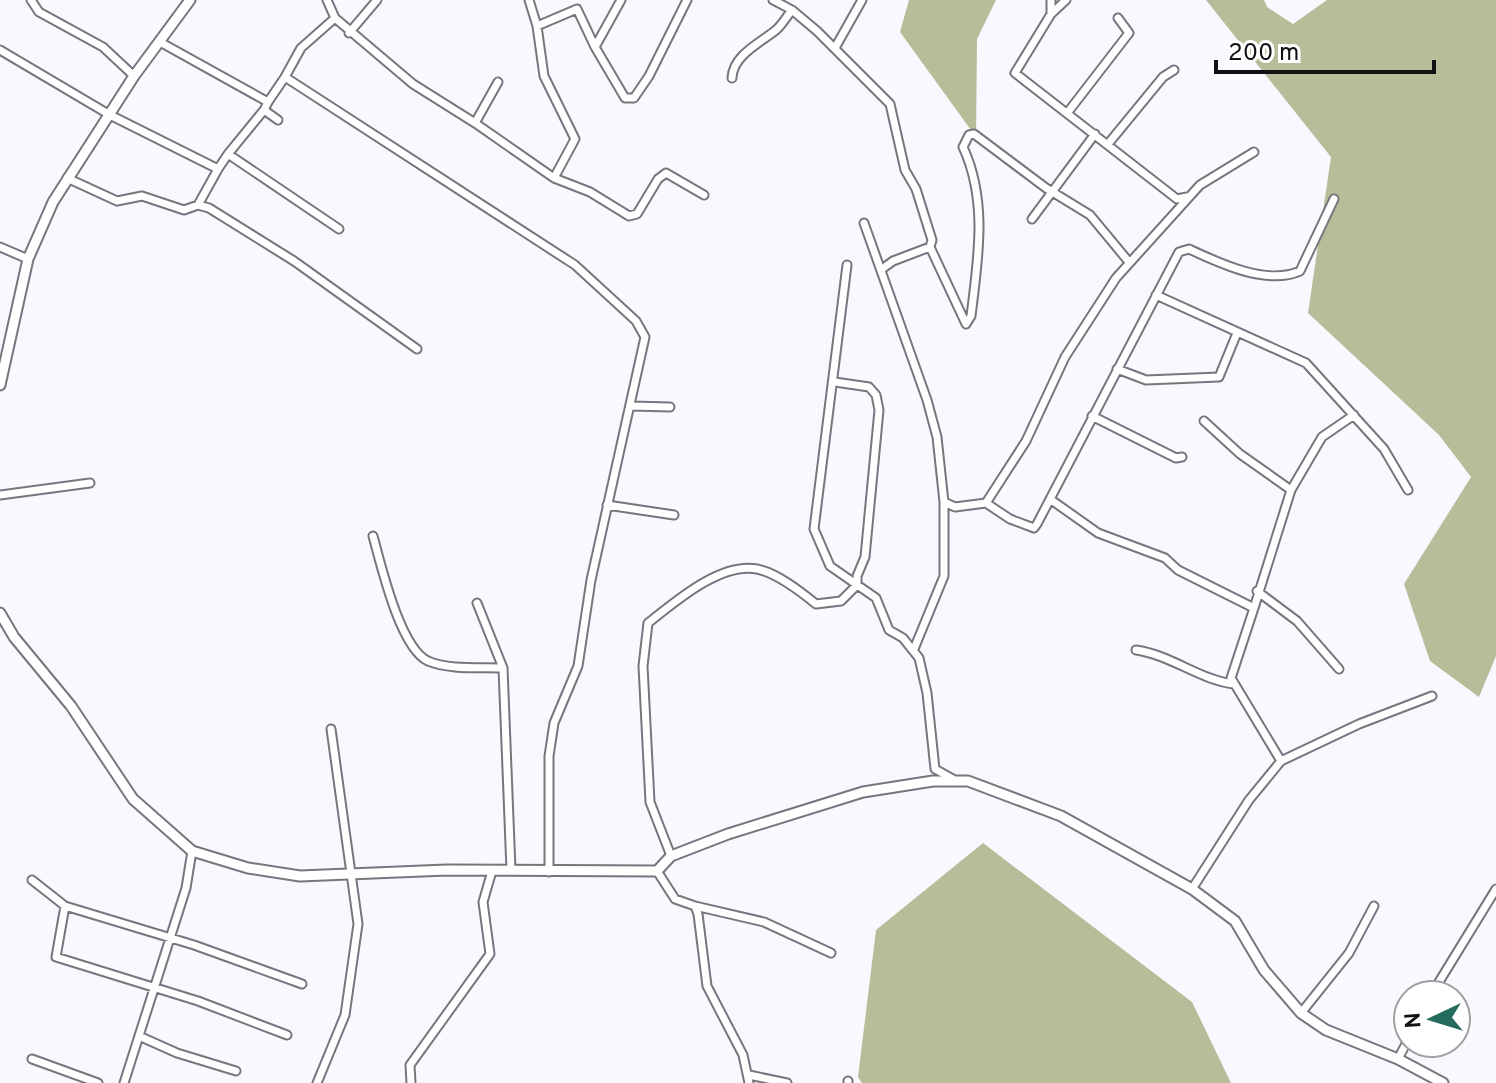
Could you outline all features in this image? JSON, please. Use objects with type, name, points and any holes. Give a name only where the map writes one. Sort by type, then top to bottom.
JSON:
[{"type":"street","points":[[31,0],[39,12],[103,47],[134,76]]},
{"type":"street","points":[[0,385],[28,259],[66,178],[134,76],[190,0]]},
{"type":"street","points":[[327,0],[335,18],[349,33],[413,84],[554,178],[590,192],[629,216],[637,214],[658,179],[666,173],[704,195]]},
{"type":"street","points":[[349,33],[377,0]]},
{"type":"street","points":[[529,0],[537,26],[544,76],[575,139],[554,178]]},
{"type":"street","points":[[595,47],[621,0]]},
{"type":"street","points":[[537,26],[577,9],[625,98],[634,98],[649,76],[687,0]]},
{"type":"street","points":[[773,0],[792,10],[835,48],[890,104],[905,170],[916,189],[932,240],[930,247],[966,324],[971,316],[979,238],[975,174],[963,147],[969,135],[974,134],[1051,191],[1090,215],[1129,262]]},
{"type":"street","points":[[835,48],[862,0]]},
{"type":"street","points":[[1051,0],[1051,14]]},
{"type":"street","points":[[1066,0],[1051,14],[1015,73],[1177,199],[1187,197]]},
{"type":"street","points":[[732,78],[733,69],[744,55],[778,28],[792,10]]},
{"type":"street","points":[[198,205],[228,154],[264,110],[301,48],[335,18]]},
{"type":"street","points":[[1068,112],[1129,33],[1118,18]]},
{"type":"street","points":[[160,42],[177,55],[223,74],[268,102]]},
{"type":"street","points":[[0,50],[110,115],[218,169]]},
{"type":"street","points":[[1108,144],[1163,77],[1174,70]]},
{"type":"street","points":[[285,77],[575,265],[636,321],[645,337],[632,406],[607,505],[578,666],[554,723],[551,740],[549,872]]},
{"type":"street","points":[[475,123],[498,82]]},
{"type":"street","points":[[264,110],[278,120]]},
{"type":"street","points":[[1032,219],[1095,134]]},
{"type":"street","points":[[986,503],[1026,441],[1083,325],[1129,262],[1200,185],[1254,152]]},
{"type":"street","points":[[228,154],[339,229]]},
{"type":"street","points":[[66,178],[117,201],[142,196],[184,210],[198,205],[209,208],[294,261],[417,349]]},
{"type":"street","points":[[944,502],[955,507],[986,503],[1010,519],[1034,528],[1179,252],[1189,249],[1256,274],[1290,276],[1300,271],[1334,199]]},
{"type":"street","points":[[864,223],[937,437],[944,502],[944,576],[914,649]]},
{"type":"street","points":[[0,247],[28,259]]},
{"type":"street","points":[[882,269],[893,261],[930,247]]},
{"type":"street","points":[[847,265],[835,382],[814,529],[830,566],[876,598],[889,630],[914,649],[927,693],[935,769],[953,779]]},
{"type":"street","points":[[1156,295],[1306,363],[1384,449],[1408,490]]},
{"type":"street","points":[[1117,369],[1146,380],[1219,377],[1237,333]]},
{"type":"street","points":[[671,856],[650,802],[643,666],[648,623],[703,581],[746,569],[759,569],[799,590],[816,604],[841,601],[857,585],[857,576],[865,557],[879,410],[876,395],[869,387],[835,382]]},
{"type":"street","points":[[632,406],[670,407]]},
{"type":"street","points":[[1281,761],[1234,684],[1231,671],[1291,490],[1322,437],[1354,415]]},
{"type":"street","points":[[1092,416],[1176,458],[1182,457]]},
{"type":"street","points":[[1204,421],[1240,454],[1291,490]]},
{"type":"street","points":[[0,495],[90,483]]},
{"type":"street","points":[[1050,499],[1098,533],[1165,558],[1178,570],[1254,608]]},
{"type":"street","points":[[607,505],[674,515]]},
{"type":"street","points":[[373,536],[406,635],[417,652],[439,664],[503,668]]},
{"type":"street","points":[[1257,591],[1297,621],[1339,669]]},
{"type":"street","points":[[477,603],[503,668],[511,870]]},
{"type":"street","points":[[0,613],[14,637],[71,706],[133,799],[192,851],[248,868],[300,876],[511,870],[657,871],[671,856],[728,834],[863,792],[953,779],[968,781],[1061,816],[1192,889],[1235,921],[1264,970],[1301,1013],[1326,1030],[1392,1057]]},
{"type":"street","points":[[1136,650],[1171,660],[1218,682],[1234,684]]},
{"type":"street","points":[[1192,889],[1249,800],[1281,761],[1359,724],[1432,696]]},
{"type":"street","points":[[317,1083],[351,990],[358,924],[331,729]]},
{"type":"street","points":[[124,1083],[186,888],[192,851]]},
{"type":"street","points":[[411,1083],[410,1065],[490,954],[483,902],[492,871]]},
{"type":"street","points":[[657,871],[675,899],[764,922],[831,953]]},
{"type":"street","points":[[32,880],[65,906],[302,984]]},
{"type":"street","points":[[1441,979],[1496,889]]},
{"type":"street","points":[[65,906],[56,957],[287,1035]]},
{"type":"street","points":[[695,906],[710,998],[743,1055],[749,1079],[787,1083]]},
{"type":"street","points":[[1301,1013],[1349,953],[1374,906]]},
{"type":"street","points":[[139,1036],[177,1053],[236,1071]]},
{"type":"street","points":[[32,1059],[98,1083]]},
{"type":"street","points":[[1398,1059],[1443,1083]]},
{"type":"green space","points":[[909,0],[996,0],[977,39],[976,137],[900,32]]},
{"type":"green space","points":[[1206,0],[1264,0],[1267,7],[1293,24],[1327,0],[1496,0],[1496,656],[1479,697],[1430,661],[1404,584],[1471,477],[1439,435],[1308,313],[1331,157]]},
{"type":"green space","points":[[983,843],[1192,1002],[1231,1083],[862,1083],[858,1077],[876,930]]}]
